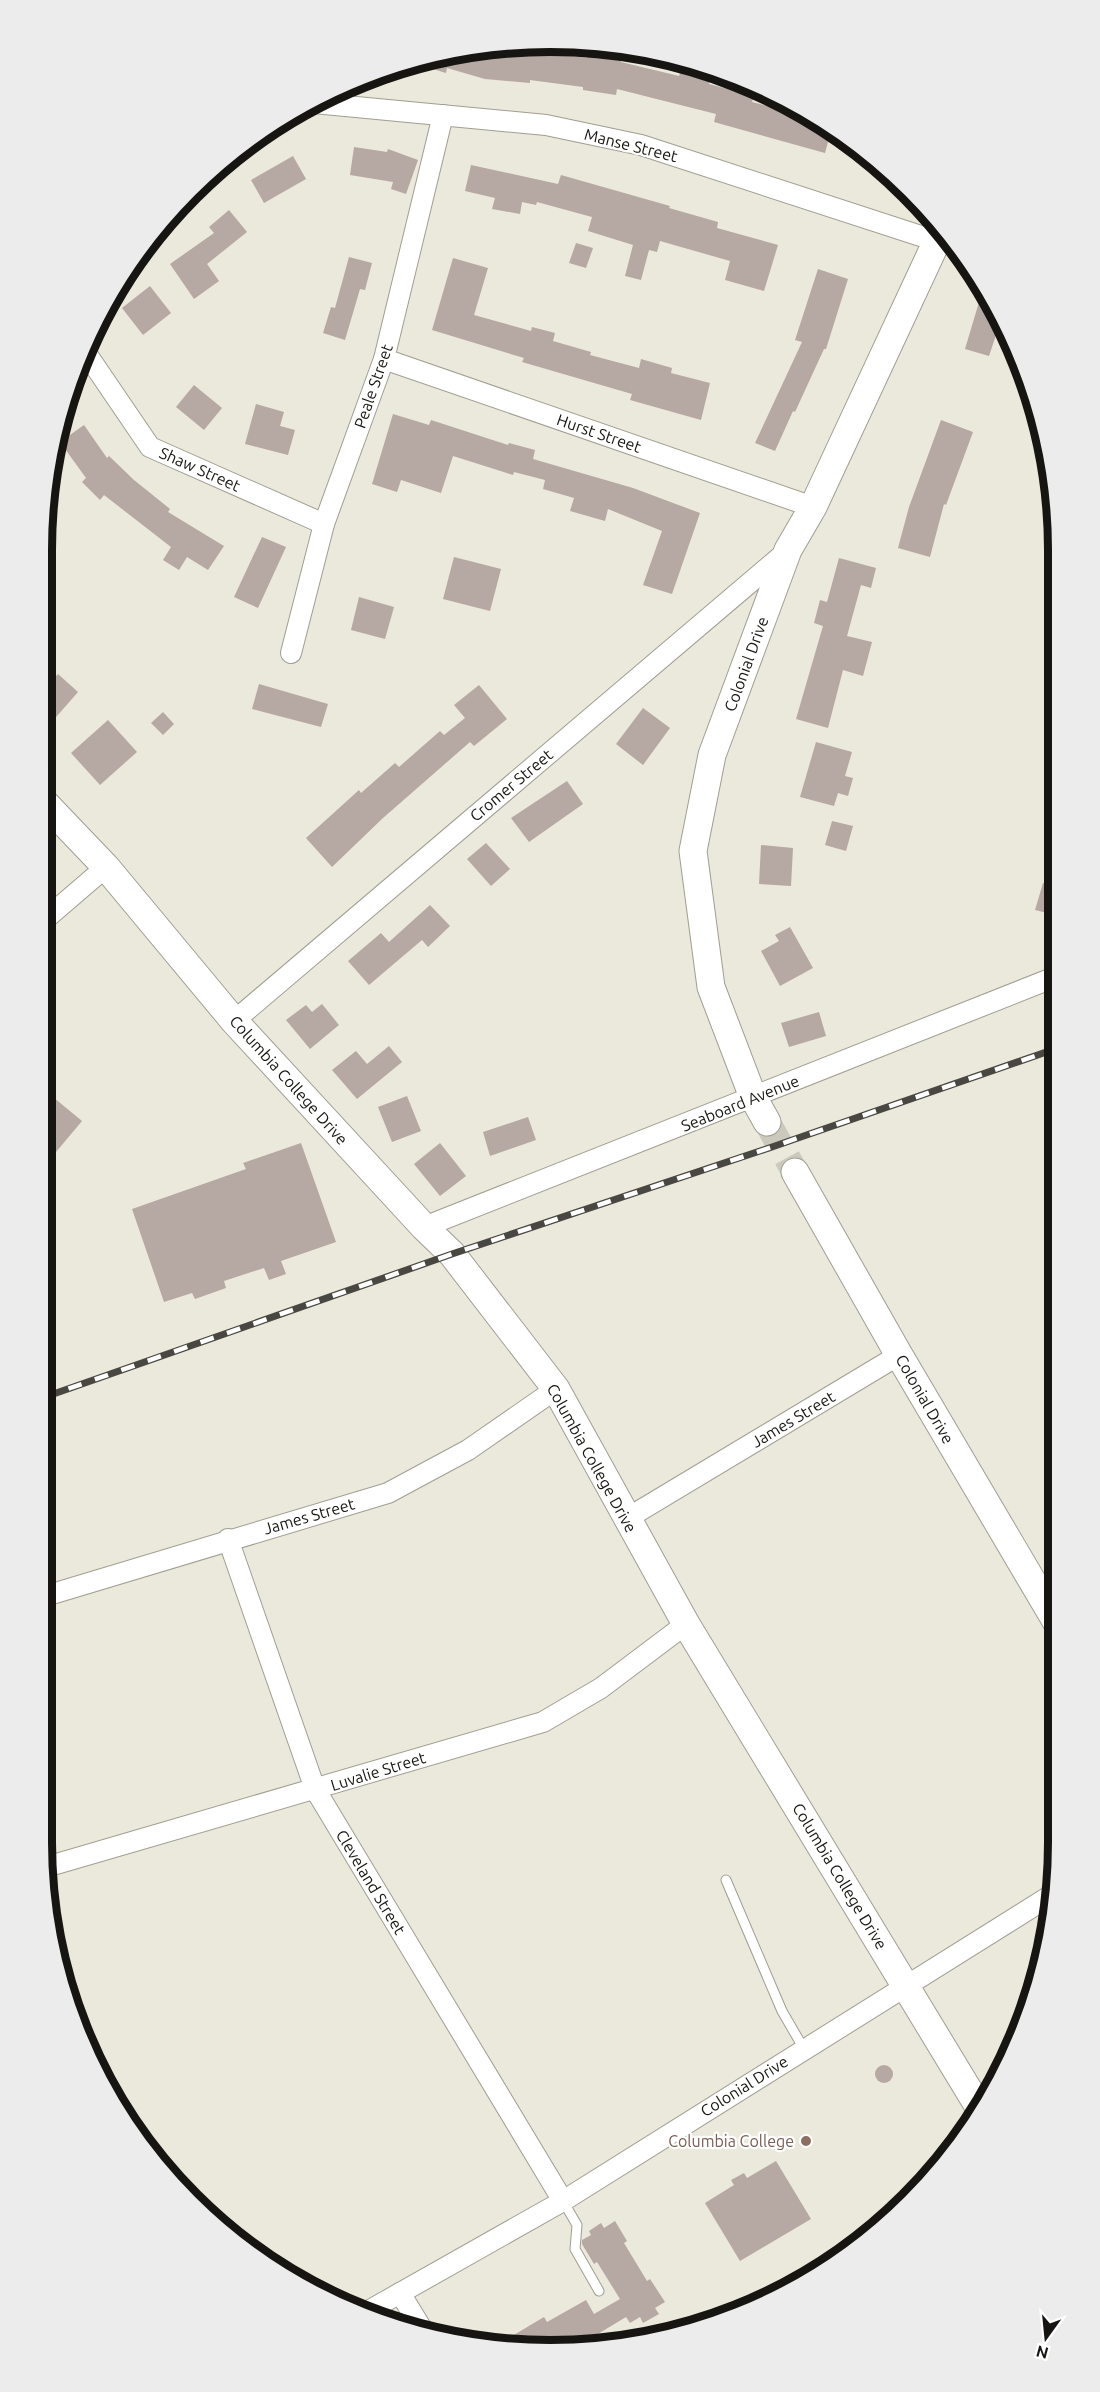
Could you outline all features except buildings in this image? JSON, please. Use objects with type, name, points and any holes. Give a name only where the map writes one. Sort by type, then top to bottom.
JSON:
[{"type":"street","name":"Manse Street","points":[[329,104],[546,125],[641,145],[934,233]]},
{"type":"street","name":"Peale Street","points":[[291,653],[324,524],[384,359],[443,115]]},
{"type":"street","name":"Colonial Drive","points":[[766,1122],[753,1097],[711,987],[693,851],[712,755],[788,550],[813,507],[938,238]]},
{"type":"street","name":"Shaw Street","points":[[90,359],[150,447],[324,524]]},
{"type":"street","name":"Hurst Street","points":[[384,359],[813,507]]},
{"type":"street","name":"Cromer Street","points":[[234,1021],[788,550]]},
{"type":"street","name":"Columbia College Drive","points":[[52,810],[106,867],[234,1021],[424,1227],[452,1254],[556,1389],[686,1624],[975,2101]]},
{"type":"street","points":[[52,913],[106,867]]},
{"type":"street","name":"Seaboard Avenue","points":[[424,1227],[1048,981]]},
{"type":"street","name":"Colonial Drive","points":[[795,1172],[899,1355],[1048,1608]]},
{"type":"street","name":"James Street","points":[[626,1519],[899,1355]]},
{"type":"street","name":"James Street","points":[[52,1594],[228,1539],[388,1493],[468,1450],[556,1389]]},
{"type":"street","name":"Cleveland Street","points":[[228,1539],[315,1789],[563,2201]]},
{"type":"street","name":"Luvalie Street","points":[[53,1865],[543,1722],[601,1688],[686,1624]]},
{"type":"street","name":"Colonial Drive","points":[[375,2307],[563,2201],[1044,1900]]},
{"type":"street","points":[[400,2293],[418,2322]]},
{"type":"lane","points":[[726,1880],[782,2011],[804,2049]]},
{"type":"lane","points":[[563,2201],[578,2225],[575,2249],[599,2290]]},
{"type":"tunnel","points":[[767,1122],[795,1172]]},
{"type":"railway","points":[[52,1394],[452,1254],[1048,1051]]},
{"type":"place","name":"Columbia College","points":[[806,2141]]}]
